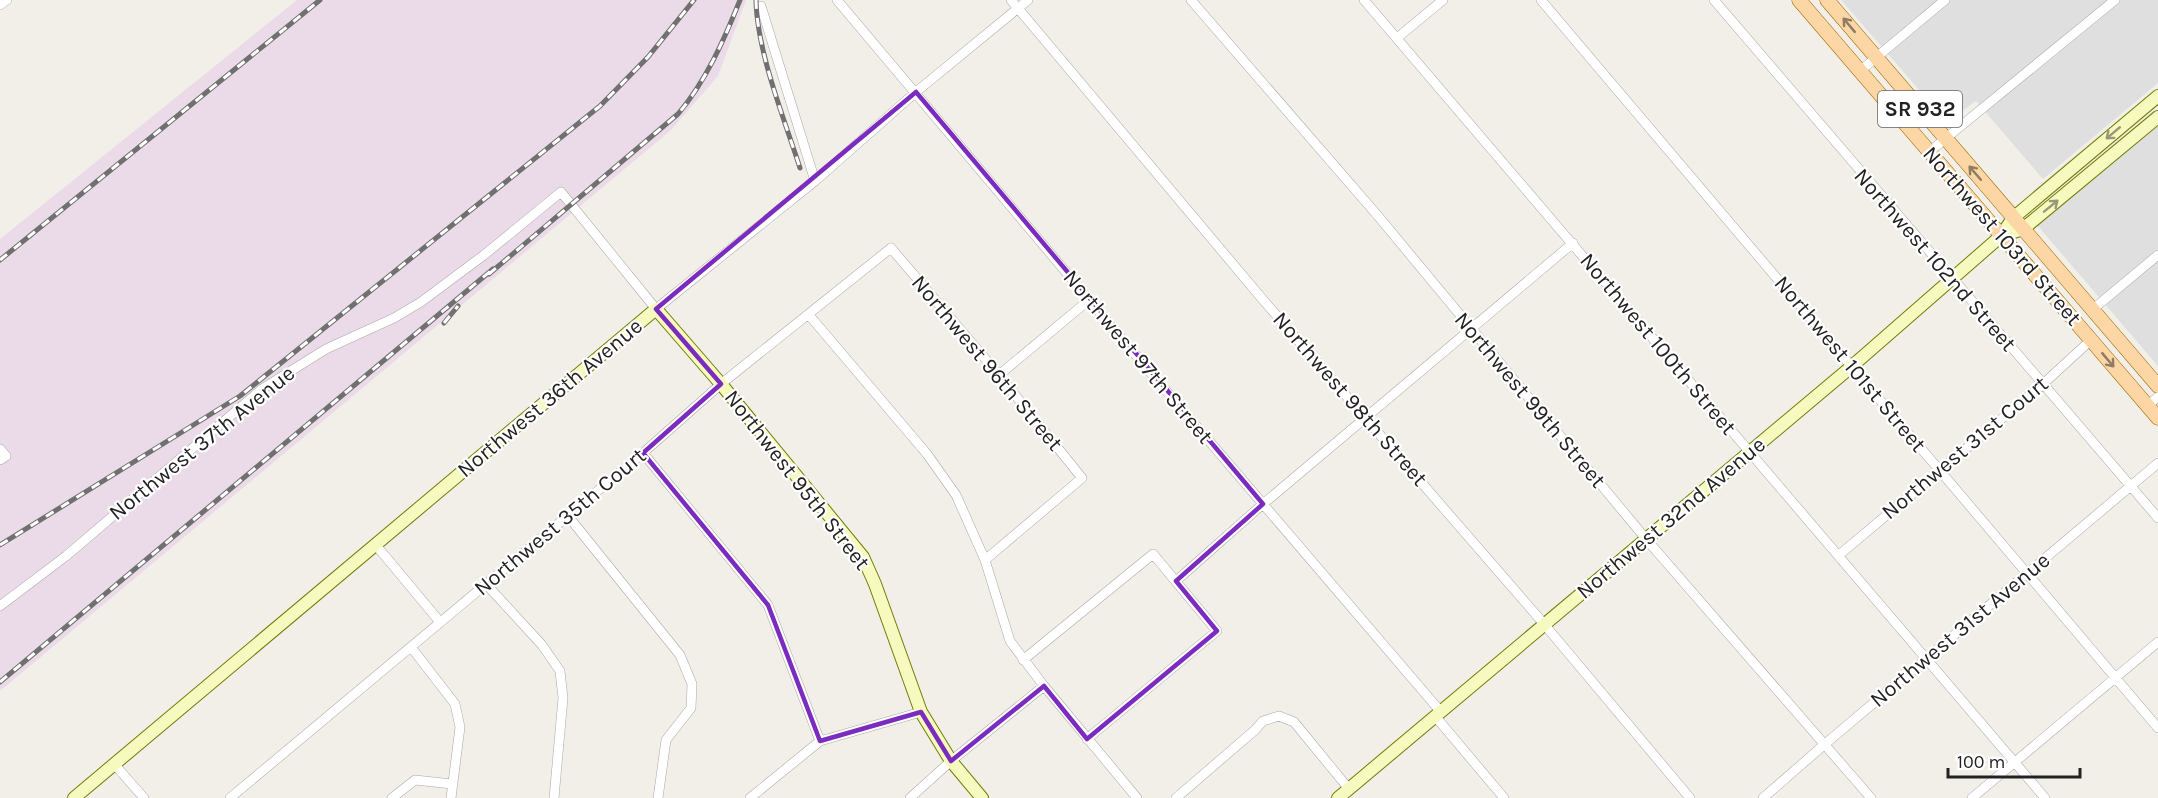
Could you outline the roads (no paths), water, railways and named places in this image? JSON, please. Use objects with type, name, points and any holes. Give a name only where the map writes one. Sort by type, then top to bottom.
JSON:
[{"type":"main road","name":"Northwest 103rd Street","points":[[1799,0],[2091,340],[2152,401],[2158,418]]},
{"type":"main road","name":"Northwest 103rd Street","points":[[1827,0],[2158,386]]},
{"type":"street","points":[[0,5],[7,0]]},
{"type":"street","name":"Northwest 97th Street","points":[[837,0],[1263,504],[1438,714],[1504,798]]},
{"type":"street","name":"Northwest 98th Street","points":[[1011,0],[1264,301],[1544,624],[1690,798]]},
{"type":"street","name":"Northwest 36th Avenue","points":[[74,798],[657,309],[815,181],[916,92],[1028,0]]},
{"type":"street","name":"Northwest 99th Street","points":[[1191,0],[1378,216],[1646,539],[1871,798]]},
{"type":"street","name":"Northwest 100th Street","points":[[1364,0],[2045,798]]},
{"type":"street","points":[[1397,38],[1443,0]]},
{"type":"street","name":"Northwest 101st Street","points":[[1541,0],[2158,728]]},
{"type":"street","name":"Northwest 102nd Street","points":[[1714,0],[2158,518]]},
{"type":"street","points":[[1860,71],[1946,0]]},
{"type":"street","points":[[1929,152],[2115,0]]},
{"type":"street","points":[[761,6],[815,181]]},
{"type":"street","name":"Northwest 32nd Avenue","points":[[1338,798],[1851,366],[2001,236],[2013,218],[2158,96]]},
{"type":"street","name":"Northwest 32nd Avenue","points":[[2001,236],[2023,229],[2158,117]]},
{"type":"street","name":"Northwest 95th Street","points":[[561,192],[863,557],[921,711],[951,761],[982,798]]},
{"type":"street","name":"Northwest 37th Avenue","points":[[0,606],[66,556],[262,389],[326,349],[394,318],[421,302],[484,255],[561,192]]},
{"type":"street","points":[[1176,581],[1263,504],[1573,243]]},
{"type":"street","name":"Northwest 35th Court","points":[[230,798],[643,453],[721,384],[891,248]]},
{"type":"street","name":"Northwest 96th Street","points":[[891,248],[999,375],[1082,478],[985,560]]},
{"type":"street","points":[[2092,310],[2158,255]]},
{"type":"street","points":[[999,375],[1089,300]]},
{"type":"street","points":[[809,315],[927,454],[956,495],[985,560],[1010,640],[1023,660],[1087,740],[1137,798]]},
{"type":"street","name":"Northwest 31st Court","points":[[1839,555],[2042,385],[2091,340]]},
{"type":"street","points":[[0,449],[6,456],[0,460]]},
{"type":"street","points":[[643,453],[768,605],[820,741]]},
{"type":"street","name":"Northwest 31st Avenue","points":[[1763,798],[2158,463]]},
{"type":"street","points":[[568,516],[680,655],[692,684],[691,708],[666,740],[658,798]]},
{"type":"street","points":[[375,544],[440,622]]},
{"type":"street","points":[[1023,660],[1153,554],[1176,581],[1216,631],[1087,740]]},
{"type":"street","points":[[486,584],[542,645],[560,671],[563,698],[554,798]]},
{"type":"street","points":[[1972,798],[2158,642]]},
{"type":"street","points":[[411,647],[455,704],[460,727],[452,798]]},
{"type":"street","points":[[910,798],[951,761],[1044,686]]},
{"type":"street","points":[[750,798],[820,741],[921,711]]},
{"type":"street","points":[[1176,798],[1256,730],[1263,721],[1279,716],[1294,722],[1349,789]]},
{"type":"street","points":[[115,765],[144,798]]},
{"type":"street","points":[[392,798],[415,780],[452,784]]},
{"type":"railway","points":[[0,260],[320,0]]},
{"type":"railway","points":[[0,545],[240,396],[600,106],[648,57],[694,0]]},
{"type":"railway","points":[[489,274],[678,114],[706,74],[740,0]]},
{"type":"railway","points":[[756,0],[766,63],[800,168]]},
{"type":"railway","points":[[0,682],[493,269]]},
{"type":"railway","points":[[444,323],[458,306]]}]
